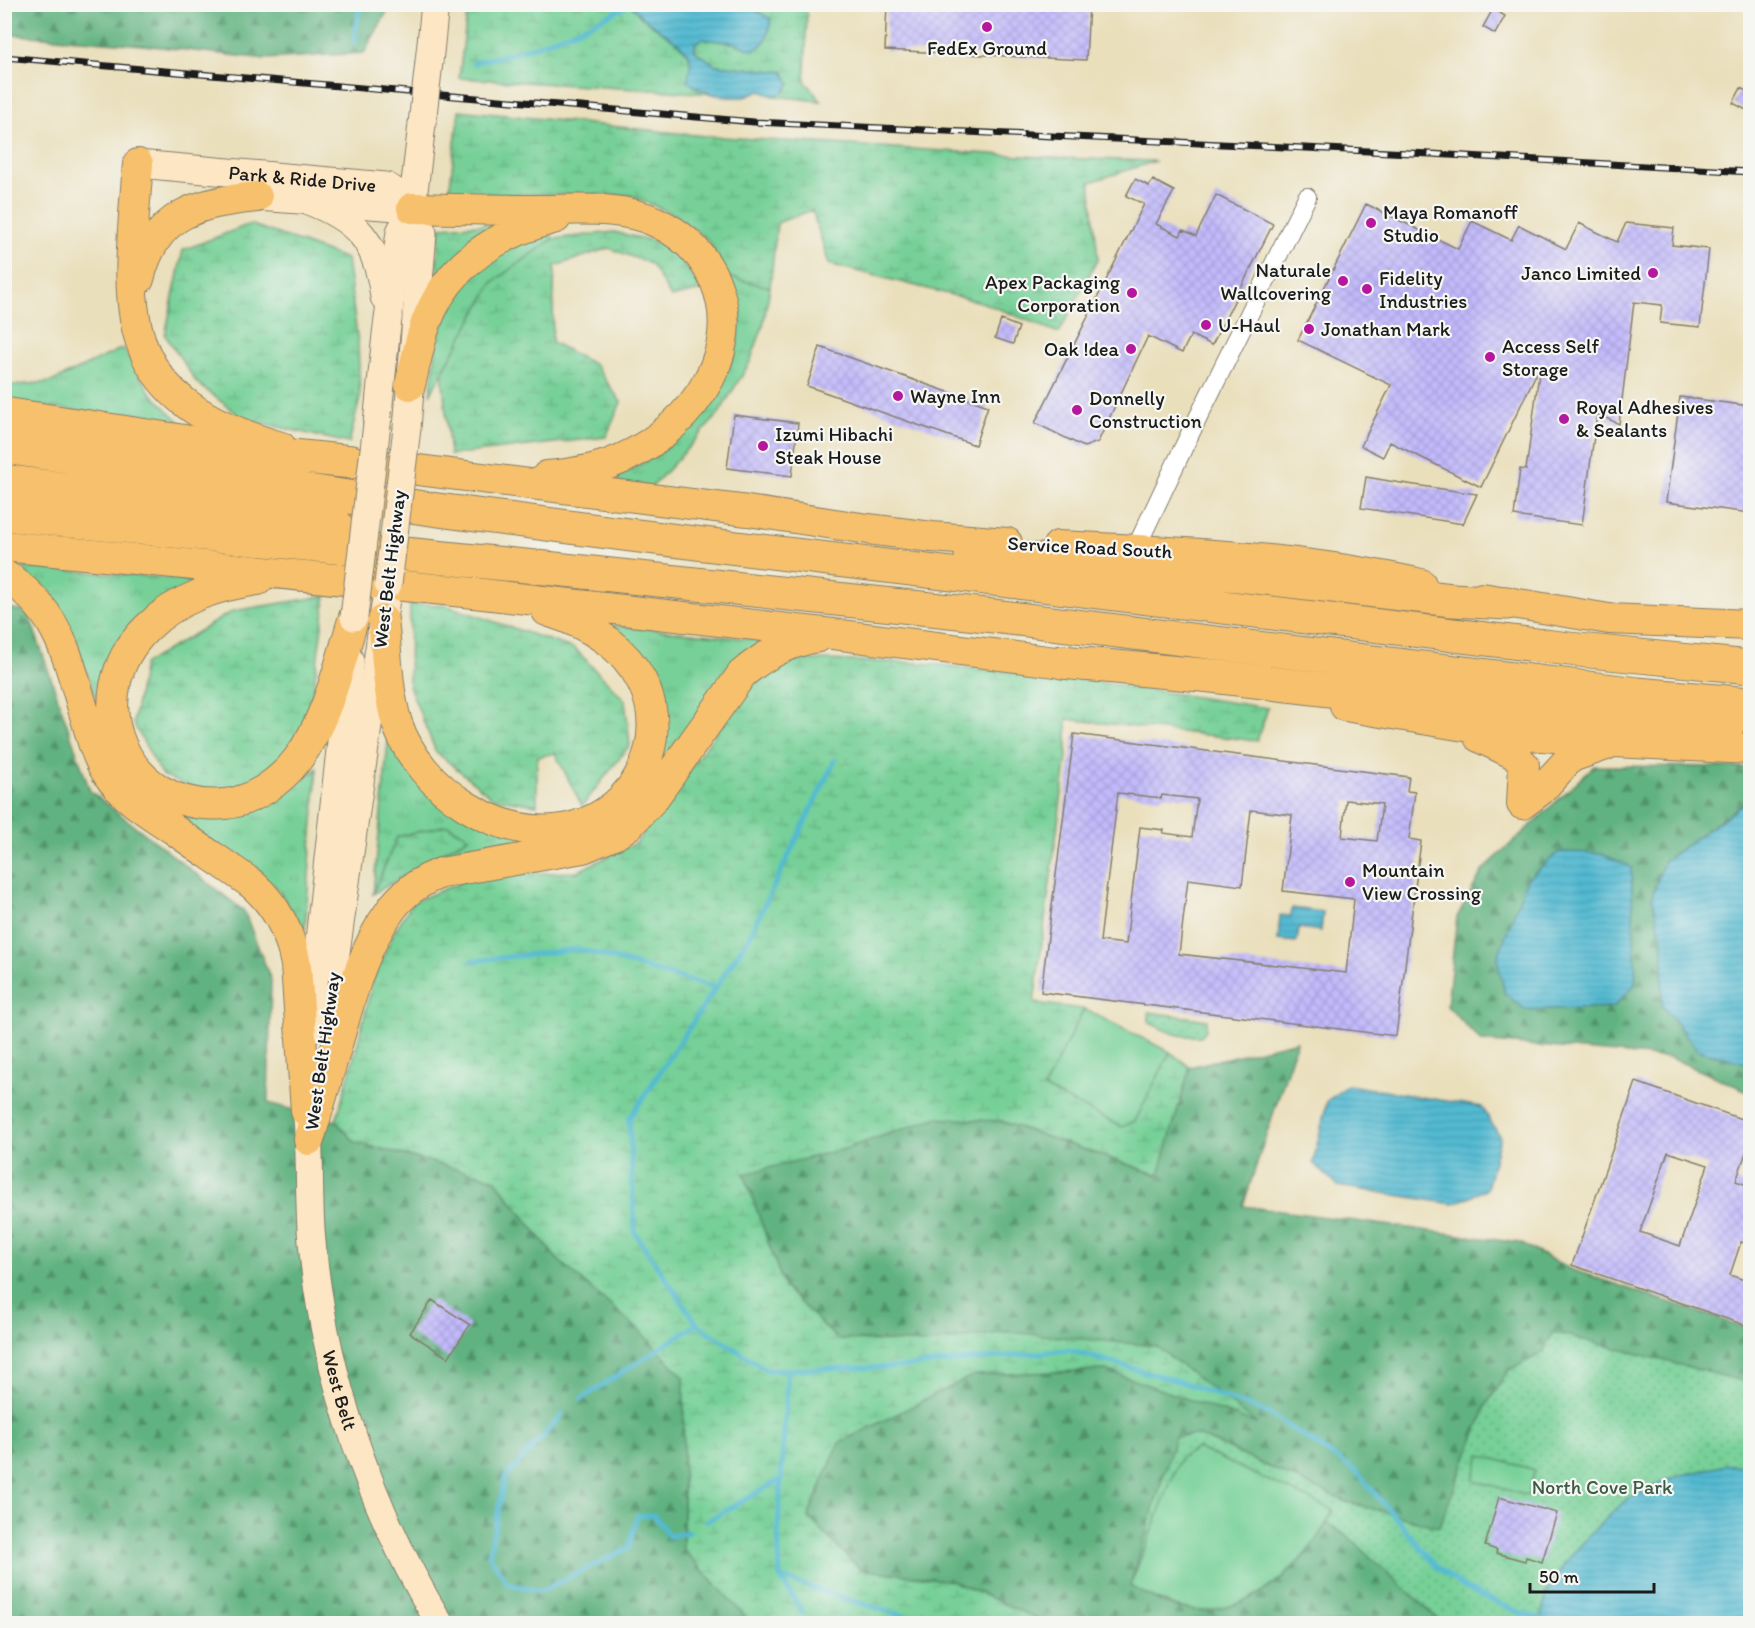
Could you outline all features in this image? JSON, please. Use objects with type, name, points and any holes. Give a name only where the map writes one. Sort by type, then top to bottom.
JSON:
[{"type":"highway","points":[[4,414],[253,452],[352,462]]},
{"type":"highway","points":[[4,447],[438,510],[630,535],[1547,647],[1750,667]]},
{"type":"highway","points":[[4,481],[736,575],[969,613]]},
{"type":"highway","points":[[4,514],[969,613],[1638,694],[1750,704]]},
{"type":"highway","points":[[630,535],[744,538],[887,547],[1239,575],[1452,600],[1507,603]]},
{"type":"highway","points":[[1062,662],[1212,676],[1439,703],[1654,722],[1750,724]]},
{"type":"main road","name":"West Belt Highway","points":[[369,618],[377,424],[386,334],[400,232],[412,208],[435,4]]},
{"type":"main road","name":"Park & Ride Drive","points":[[138,164],[386,186],[401,194],[412,208]]},
{"type":"main road","points":[[138,164],[130,262],[132,308],[137,333],[145,355],[157,375],[170,390],[205,415],[244,434],[292,450],[352,462],[469,477],[561,475],[610,464],[633,453],[662,434],[693,403],[708,383],[718,362],[723,340],[724,317],[720,294],[702,257],[672,230],[636,215],[613,211],[412,208]]},
{"type":"main road","name":"Park & Ride Drive","points":[[257,197],[412,208]]},
{"type":"main road","points":[[137,333],[136,308],[140,274],[150,245],[162,229],[178,217],[195,209],[216,203],[257,197]]},
{"type":"main road","points":[[306,200],[352,223],[363,233],[373,249],[382,284],[386,334]]},
{"type":"main road","name":"West Belt Highway","points":[[308,1126],[306,1055],[369,618],[407,428],[423,233],[412,208]]},
{"type":"main road","points":[[410,385],[426,323],[436,300],[461,265],[498,239],[530,226],[563,216],[613,211]]},
{"type":"main road","name":"Service Road South","points":[[469,477],[932,537],[1306,563],[1368,572],[1507,603],[1609,619],[1750,625]]},
{"type":"main road","points":[[4,546],[474,593],[1062,662],[1506,733],[1614,742],[1750,749]]},
{"type":"main road","points":[[4,575],[32,596],[55,625],[68,659],[92,742],[107,773],[118,787],[142,809],[252,884],[265,895],[276,910],[292,945],[296,964],[308,1126]]},
{"type":"main road","points":[[327,577],[285,577],[219,588],[181,602],[146,628],[123,659],[112,698],[112,717],[116,733],[130,761],[147,781],[170,795],[198,803],[231,803],[248,798],[282,777],[308,743],[369,618]]},
{"type":"main road","points":[[369,618],[397,723],[417,762],[443,790],[474,811],[492,819],[526,827],[560,829],[575,826],[604,814],[635,784],[648,754],[652,717],[643,681],[621,652],[608,640],[591,630],[542,610],[474,593]]},
{"type":"main road","points":[[308,1126],[368,951],[391,909],[406,893],[423,880],[441,873],[574,850],[599,843],[616,834],[630,824],[653,799],[742,674],[758,660],[777,650],[813,637],[833,634]]},
{"type":"main road","points":[[1433,722],[1487,740],[1514,754],[1524,765],[1522,804],[1541,790],[1570,757],[1614,742]]},
{"type":"main road","name":"West Belt","points":[[308,1126],[312,1242],[317,1286],[336,1376],[356,1442],[379,1505],[409,1569],[440,1623]]},
{"type":"street","points":[[1136,550],[1187,440],[1307,197]]},
{"type":"green space","points":[[4,5],[389,5],[364,53],[265,59],[143,45],[5,34]]},
{"type":"green space","points":[[468,5],[631,5],[641,17],[678,43],[689,55],[694,87],[716,94],[459,78]]},
{"type":"green space","points":[[746,5],[807,5],[805,81],[821,101],[773,96],[784,92],[783,72],[716,65],[695,51],[694,43],[702,38],[734,43],[753,50],[760,12]]},
{"type":"green space","points":[[459,110],[705,136],[1055,158],[1156,161],[1090,182],[1098,258],[1059,333],[984,303],[829,264],[812,210],[777,223],[770,287],[728,277],[707,239],[673,214],[629,195],[449,194]]},
{"type":"green space","points":[[509,223],[435,286],[440,227]]},
{"type":"green space","points":[[250,224],[347,259],[358,343],[360,398],[349,443],[244,419],[197,383],[165,335],[183,250]]},
{"type":"green space","points":[[550,229],[553,239],[493,282],[430,395],[438,335],[454,298],[485,260]]},
{"type":"green space","points":[[614,232],[671,245],[702,290],[671,297],[651,264],[609,248],[555,266],[552,342],[595,365],[621,402],[606,437],[450,455],[442,373],[493,282],[553,239]]},
{"type":"green space","points":[[727,275],[770,287],[763,326],[750,362],[718,415],[652,487],[608,482],[660,453],[703,413],[735,354],[741,313]]},
{"type":"green space","points":[[123,348],[150,392],[181,423],[5,402],[5,386],[51,382]]},
{"type":"green space","points":[[22,567],[211,581],[147,618],[101,712],[70,628]]},
{"type":"green space","points":[[326,596],[309,722],[273,770],[215,798],[162,775],[133,723],[144,664],[233,611]]},
{"type":"green space","points":[[410,604],[445,605],[575,649],[625,700],[630,745],[582,806],[555,753],[537,757],[537,805],[493,798],[436,752],[409,686]]},
{"type":"green space","points":[[4,607],[28,612],[90,791],[244,911],[271,980],[268,1103],[336,1121],[355,1142],[495,1179],[557,1259],[638,1329],[684,1377],[683,1549],[745,1616],[745,1623],[5,1623]]},
{"type":"green space","points":[[611,625],[780,642],[664,771],[661,679]]},
{"type":"green space","points":[[788,659],[920,663],[1072,678],[1268,708],[1257,741],[1067,719],[1067,756],[1034,1003],[1084,1009],[1044,1088],[1135,1121],[1170,1052],[1190,1067],[1159,1175],[1001,1121],[935,1118],[844,1149],[744,1174],[784,1287],[837,1339],[928,1343],[1009,1332],[1156,1346],[1257,1424],[1106,1370],[974,1375],[839,1443],[808,1517],[860,1569],[952,1581],[1047,1623],[745,1623],[745,1616],[683,1549],[684,1377],[638,1329],[557,1259],[495,1179],[355,1142],[336,1121],[373,980],[395,930],[413,902],[478,875],[576,872],[636,843],[748,688]]},
{"type":"green space","points":[[390,722],[419,778],[553,846],[429,868],[433,859],[468,837],[373,894]]},
{"type":"green space","points":[[1594,766],[1750,767],[1750,806],[1740,806],[1664,861],[1652,897],[1663,943],[1662,1006],[1698,1050],[1750,1064],[1750,1092],[1671,1058],[1481,1041],[1447,1006],[1457,917],[1483,870]]},
{"type":"green space","points":[[317,768],[305,929],[275,886],[165,810],[287,791]]},
{"type":"green space","points":[[447,825],[469,837],[373,894],[397,837]]},
{"type":"green space","points":[[1084,1009],[1170,1052],[1135,1121],[1122,1127],[1044,1088]]},
{"type":"green space","points":[[1149,1012],[1207,1020],[1206,1030],[1201,1036],[1175,1034],[1149,1022]]},
{"type":"green space","points":[[1297,1041],[1243,1206],[1520,1243],[1570,1269],[1750,1329],[1750,1383],[1553,1332],[1543,1353],[1509,1370],[1487,1404],[1439,1528],[1347,1502],[1198,1435],[1303,1557],[1327,1523],[1349,1537],[1442,1623],[1047,1623],[952,1581],[860,1569],[808,1517],[839,1443],[973,1375],[1106,1370],[1255,1423],[1009,1332],[928,1343],[837,1339],[784,1287],[743,1173],[844,1149],[935,1118],[1000,1121],[1158,1175],[1190,1067]]},
{"type":"green space","name":"North Cove Park","points":[[1553,1332],[1750,1383],[1750,1623],[1442,1623],[1349,1537],[1327,1523],[1303,1557],[1276,1583],[1261,1593],[1227,1607],[1209,1610],[1172,1606],[1130,1586],[1175,1437],[1197,1435],[1347,1502],[1439,1527],[1487,1404],[1509,1370],[1543,1353]]},
{"type":"green space","points":[[1197,1448],[1333,1510],[1314,1543],[1288,1572],[1257,1594],[1240,1602],[1208,1611],[1175,1606],[1130,1586],[1180,1458]]},
{"type":"green space","points":[[1480,1455],[1535,1470],[1528,1496],[1473,1480]]},
{"type":"water","points":[[631,5],[746,5],[771,19],[768,34],[762,44],[753,50],[734,43],[702,39],[695,43],[695,51],[716,65],[783,72],[790,83],[784,92],[773,96],[760,91],[744,97],[728,97],[698,88],[687,80],[691,67],[689,55],[678,43],[641,16]]},
{"type":"water","points":[[1741,806],[1750,806],[1750,1064],[1698,1050],[1662,1006],[1663,943],[1652,897],[1664,861]]},
{"type":"water","points":[[1559,852],[1600,853],[1631,867],[1636,983],[1614,1007],[1526,1010],[1505,994],[1497,959],[1527,879]]},
{"type":"water","points":[[1292,908],[1323,912],[1321,931],[1299,928],[1297,942],[1278,940],[1280,915],[1291,916]]},
{"type":"water","points":[[1348,1085],[1482,1107],[1500,1137],[1487,1189],[1453,1204],[1338,1186],[1313,1163],[1327,1101]]},
{"type":"water","points":[[1726,1465],[1750,1466],[1750,1623],[1539,1623],[1547,1593],[1565,1563],[1597,1527],[1627,1499],[1678,1476]]},
{"type":"building","name":"FedEx Ground","points":[[887,4],[1089,4],[1086,60],[885,50]]},
{"type":"building","points":[[1493,9],[1505,16],[1495,34],[1483,27]]},
{"type":"building","points":[[1741,88],[1750,92],[1750,112],[1733,103]]},
{"type":"building","points":[[1135,179],[1149,186],[1153,180],[1174,191],[1156,224],[1180,236],[1183,230],[1196,236],[1216,195],[1273,224],[1212,345],[1191,335],[1182,353],[1148,336],[1098,442],[1084,447],[1035,423],[1144,204],[1126,196]]},
{"type":"building","points":[[1366,204],[1458,249],[1472,221],[1511,240],[1519,225],[1566,249],[1579,223],[1617,242],[1626,223],[1674,228],[1672,245],[1709,249],[1700,327],[1660,323],[1662,305],[1634,302],[1619,424],[1597,414],[1582,525],[1514,516],[1520,469],[1526,470],[1540,366],[1481,487],[1390,442],[1383,457],[1361,446],[1391,385],[1298,340]]},
{"type":"building","points":[[1001,320],[1019,327],[1013,344],[995,338]]},
{"type":"building","name":"Wayne Inn","points":[[820,347],[988,406],[975,445],[807,386]]},
{"type":"building","points":[[1680,397],[1750,406],[1750,513],[1666,502]]},
{"type":"building","name":"Izumi Hibachi Steak House","points":[[734,415],[798,423],[792,476],[727,468]]},
{"type":"building","points":[[1366,477],[1477,494],[1463,524],[1361,508]]},
{"type":"building","name":"Mountain View Crossing","points":[[1074,734],[1409,777],[1407,791],[1415,792],[1409,839],[1421,841],[1396,1036],[1041,992]],"holes":[[[1118,793],[1197,799],[1192,837],[1140,827],[1126,944],[1100,941]],[[1346,800],[1382,804],[1377,841],[1342,837]],[[1251,810],[1292,815],[1283,891],[1354,899],[1346,973],[1179,954],[1188,879],[1242,886]]]},
{"type":"building","points":[[1636,1082],[1750,1122],[1750,1141],[1736,1181],[1750,1186],[1750,1245],[1741,1242],[1730,1275],[1750,1282],[1750,1327],[1572,1265]],"holes":[[[1668,1152],[1708,1165],[1680,1246],[1640,1232]]]},
{"type":"building","points":[[432,1300],[470,1325],[448,1358],[410,1333]]},
{"type":"building","points":[[1499,1497],[1557,1513],[1542,1562],[1526,1557],[1525,1561],[1496,1553],[1497,1550],[1485,1546]]},
{"type":"waterway","points":[[354,42],[360,4]]},
{"type":"waterway","points":[[473,63],[514,53],[554,39],[630,4]]},
{"type":"waterway","points":[[835,760],[749,937],[629,1119],[635,1233],[697,1324],[767,1370],[900,1367],[1068,1350],[1185,1383],[1270,1414],[1357,1472],[1437,1567],[1465,1588],[1516,1611],[1541,1619]]},
{"type":"waterway","points":[[472,961],[579,949],[715,988]]},
{"type":"waterway","points":[[581,1399],[697,1324]]},
{"type":"waterway","points":[[788,1370],[778,1527],[780,1577],[803,1613]]},
{"type":"waterway","points":[[562,1415],[505,1478],[489,1555],[508,1584],[541,1591],[629,1548],[637,1516],[654,1515],[669,1536],[689,1532]]},
{"type":"waterway","points":[[707,1521],[781,1479]]},
{"type":"waterway","points":[[780,1577],[933,1624]]},
{"type":"railway","points":[[4,57],[754,122],[1431,154],[1750,172]]},
{"type":"place","name":"FedEx Ground","points":[[987,27]]},
{"type":"place","name":"Maya Romanoff Studio","points":[[1371,223]]},
{"type":"place","name":"Janco Limited","points":[[1653,273]]},
{"type":"place","name":"Naturale Wallcovering","points":[[1343,281]]},
{"type":"place","name":"Fidelity Industries","points":[[1367,289]]},
{"type":"place","name":"Apex Packaging Corporation","points":[[1132,293]]},
{"type":"place","name":"U-Haul","points":[[1206,325]]},
{"type":"place","name":"Jonathan Mark","points":[[1309,329]]},
{"type":"place","name":"Oak !dea","points":[[1131,349]]},
{"type":"place","name":"Access Self Storage","points":[[1490,357]]},
{"type":"place","name":"Wayne Inn","points":[[898,396]]},
{"type":"place","name":"Donnelly Construction","points":[[1077,410]]},
{"type":"place","name":"Royal Adhesives & Sealants","points":[[1564,419]]},
{"type":"place","name":"Izumi Hibachi Steak House","points":[[763,446]]},
{"type":"place","name":"Mountain View Crossing","points":[[1350,882]]}]
